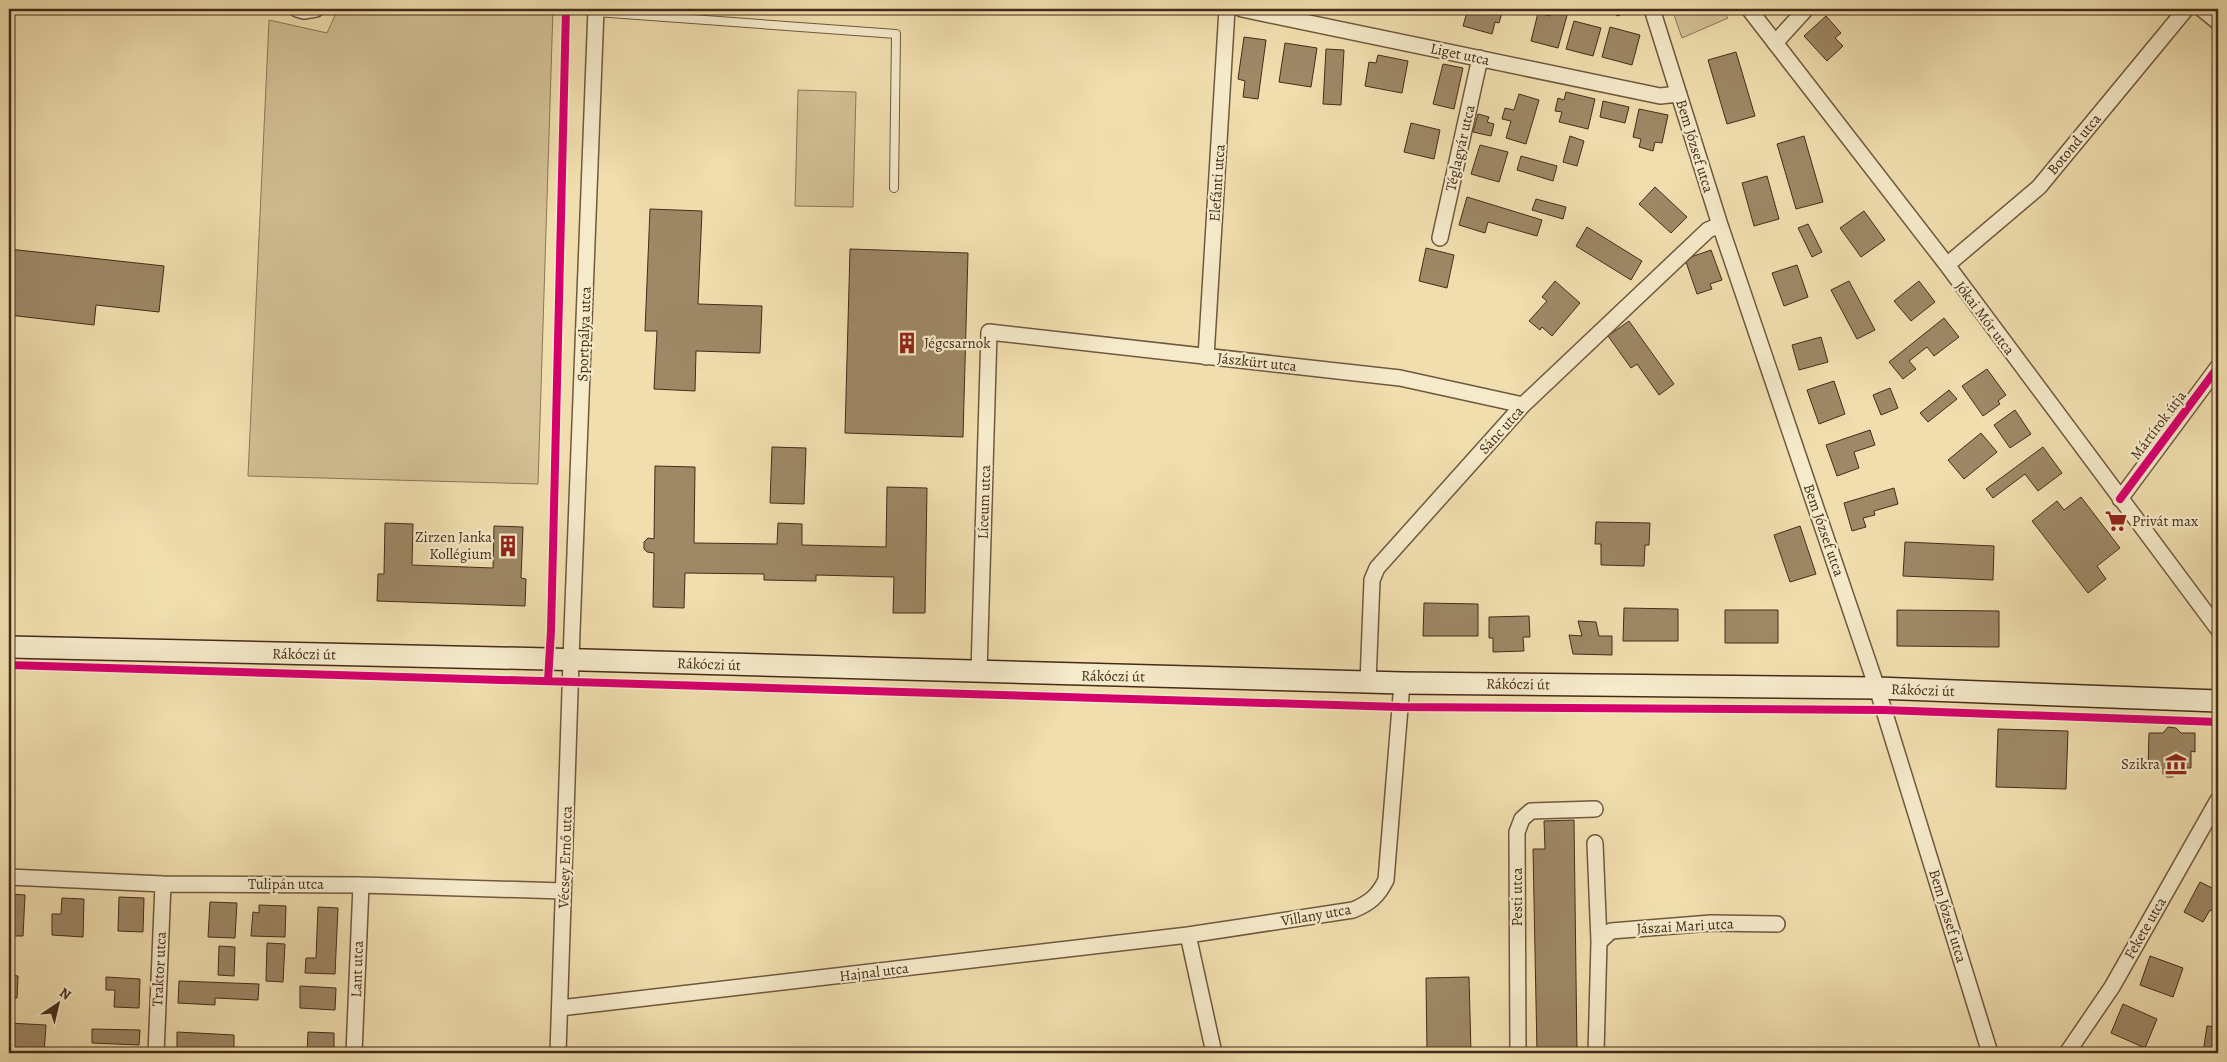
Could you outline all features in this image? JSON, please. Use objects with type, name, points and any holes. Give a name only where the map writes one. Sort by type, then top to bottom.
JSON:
[{"type":"street","points":[[297,9],[304,11],[316,9]]},
{"type":"street","name":"Elefánti utca","points":[[1206,357],[1227,9]]},
{"type":"street","name":"Liget utca","points":[[1242,9],[1660,96],[1679,94]]},
{"type":"street","name":"Bem József utca","points":[[1652,9],[1720,225],[1877,688],[1990,1053]]},
{"type":"street","name":"Jókai Mór utca","points":[[1749,9],[1947,265],[2218,629]]},
{"type":"street","points":[[1775,43],[1806,9]]},
{"type":"street","name":"Botond utca","points":[[1947,265],[2039,187],[2186,9]]},
{"type":"street","points":[[2202,9],[2218,22]]},
{"type":"street","name":"Sportpálya utca","points":[[571,660],[596,11]]},
{"type":"street","name":"Téglagyár utca","points":[[1440,238],[1480,58]]},
{"type":"street","name":"Sánc utca","points":[[1368,682],[1372,580],[1377,568],[1523,406],[1708,230],[1720,225]]},
{"type":"street","name":"Jászkürt utca","points":[[989,332],[1400,378],[1523,406]]},
{"type":"street","name":"Líceum utca","points":[[980,672],[989,332]]},
{"type":"street","name":"Mártírok útja","points":[[2120,499],[2218,367]]},
{"type":"street","name":"Rákóczi út","points":[[9,647],[571,660],[1402,683],[1877,688],[2218,700]]},
{"type":"street","name":"Vécsey Ernő utca","points":[[558,1053],[571,660]]},
{"type":"street","name":"Villany utca","points":[[1188,935],[1353,910],[1366,905],[1378,894],[1386,880],[1402,683]]},
{"type":"street","name":"Fekete utca","points":[[2068,1053],[2112,987],[2218,800]]},
{"type":"street","name":"Pesti utca","points":[[1518,1053],[1517,832],[1522,819],[1531,811],[1595,809]]},
{"type":"street","points":[[1596,843],[1599,942],[1596,1053]]},
{"type":"street","name":"Tulipán utca","points":[[9,877],[163,884],[361,885],[564,891]]},
{"type":"street","name":"Traktor utca","points":[[156,1053],[163,884]]},
{"type":"street","name":"Lant utca","points":[[354,1053],[361,885]]},
{"type":"street","name":"Jászai Mari utca","points":[[1599,942],[1611,931],[1711,923],[1777,924]]},
{"type":"street","points":[[1188,935],[1214,1053]]},
{"type":"street","name":"Hajnal utca","points":[[560,1008],[1188,935]]},
{"type":"lane","points":[[596,11],[896,34],[894,188]]},
{"type":"shaded area","points":[[338,9],[553,9],[538,484],[248,476],[269,20],[327,33]]},
{"type":"shaded area","points":[[1672,9],[1721,9],[1728,18],[1682,38]]},
{"type":"shaded area","points":[[798,90],[856,92],[853,207],[795,206]]},
{"type":"building","points":[[1468,9],[1503,9],[1499,23],[1495,22],[1492,34],[1463,26]]},
{"type":"building","points":[[1552,9],[1568,12],[1558,48],[1531,41],[1538,13],[1550,16]]},
{"type":"building","points":[[1614,9],[1631,9],[1632,11],[1617,16]]},
{"type":"building","points":[[1826,16],[1841,33],[1835,38],[1843,46],[1827,61],[1804,36]]},
{"type":"building","points":[[1574,21],[1601,28],[1593,56],[1566,49]]},
{"type":"building","points":[[1610,27],[1640,35],[1632,65],[1602,57]]},
{"type":"building","points":[[1244,37],[1266,40],[1258,99],[1243,97],[1245,81],[1238,79]]},
{"type":"building","points":[[1285,43],[1317,48],[1311,87],[1279,82]]},
{"type":"building","points":[[1326,49],[1344,50],[1341,105],[1323,104]]},
{"type":"building","points":[[1736,52],[1755,116],[1727,124],[1708,60]]},
{"type":"building","points":[[1378,55],[1408,61],[1402,93],[1365,86],[1369,62],[1376,63]]},
{"type":"building","points":[[1443,64],[1463,68],[1454,109],[1433,104]]},
{"type":"building","points":[[1566,92],[1595,99],[1588,129],[1559,122],[1562,112],[1555,111],[1558,98],[1564,100]]},
{"type":"building","points":[[1519,94],[1539,100],[1526,144],[1506,138],[1511,121],[1502,119],[1505,108],[1514,110]]},
{"type":"building","points":[[1603,101],[1629,107],[1625,123],[1600,117]]},
{"type":"building","points":[[1639,109],[1668,115],[1662,143],[1655,142],[1653,151],[1639,147],[1641,139],[1633,137]]},
{"type":"building","points":[[1478,114],[1489,117],[1487,122],[1494,124],[1491,136],[1473,132]]},
{"type":"building","points":[[1411,123],[1440,130],[1434,159],[1404,152]]},
{"type":"building","points":[[1570,136],[1584,141],[1577,166],[1563,162]]},
{"type":"building","points":[[1804,136],[1823,202],[1796,209],[1777,144]]},
{"type":"building","points":[[1480,145],[1508,152],[1499,182],[1471,174]]},
{"type":"building","points":[[1521,156],[1557,166],[1553,181],[1517,170]]},
{"type":"building","points":[[1767,176],[1779,219],[1754,226],[1742,183]]},
{"type":"building","points":[[1655,187],[1687,217],[1671,233],[1639,204]]},
{"type":"building","points":[[1467,197],[1542,220],[1537,236],[1488,222],[1485,233],[1459,225]]},
{"type":"building","points":[[1536,199],[1566,207],[1563,219],[1532,210]]},
{"type":"building","points":[[650,209],[702,211],[698,304],[762,306],[760,353],[696,351],[695,391],[654,389],[657,331],[645,331]]},
{"type":"building","points":[[1864,211],[1885,240],[1861,257],[1840,228]]},
{"type":"building","points":[[1808,224],[1822,252],[1812,257],[1798,228]]},
{"type":"building","points":[[1587,227],[1642,261],[1631,280],[1576,246]]},
{"type":"building","points":[[1426,248],[1454,255],[1447,288],[1419,281]]},
{"type":"building","points":[[9,249],[164,266],[159,312],[96,305],[94,325],[9,315]]},
{"type":"building","name":"Jégcsarnok","points":[[850,249],[968,253],[963,437],[845,433]]},
{"type":"building","points":[[1711,250],[1722,280],[1710,284],[1712,289],[1697,294],[1685,259]]},
{"type":"building","points":[[1797,265],[1808,297],[1784,306],[1772,273]]},
{"type":"building","points":[[1555,281],[1580,303],[1552,336],[1542,327],[1540,330],[1529,321],[1547,301],[1542,297]]},
{"type":"building","points":[[1849,281],[1875,330],[1857,339],[1831,290]]},
{"type":"building","points":[[1919,281],[1935,302],[1911,321],[1894,301]]},
{"type":"building","points":[[1944,318],[1959,337],[1934,356],[1927,347],[1909,361],[1916,369],[1903,379],[1889,362]]},
{"type":"building","points":[[1629,321],[1674,384],[1659,395],[1637,364],[1631,368],[1608,336]]},
{"type":"building","points":[[1821,337],[1828,362],[1799,370],[1792,345]]},
{"type":"building","points":[[1987,369],[2006,395],[1998,401],[2000,404],[1983,416],[1962,386]]},
{"type":"building","points":[[1834,381],[1845,414],[1819,424],[1807,390]]},
{"type":"building","points":[[1890,388],[1898,408],[1881,415],[1873,395]]},
{"type":"building","points":[[1949,390],[1957,399],[1928,422],[1920,413]]},
{"type":"building","points":[[2015,410],[2031,434],[2010,448],[1994,425]]},
{"type":"building","points":[[1870,430],[1875,445],[1854,452],[1859,468],[1837,476],[1826,445]]},
{"type":"building","points":[[1981,433],[1997,452],[1964,479],[1948,460]]},
{"type":"building","points":[[772,447],[806,448],[804,504],[770,503]]},
{"type":"building","points":[[2043,447],[2062,473],[2038,491],[2025,474],[1993,498],[1986,489]]},
{"type":"building","points":[[655,466],[695,467],[694,543],[777,544],[778,523],[802,524],[802,545],[886,547],[887,487],[927,488],[925,613],[893,613],[894,577],[816,575],[816,581],[764,580],[764,574],[685,573],[684,608],[653,607],[654,553],[647,552],[644,549],[644,542],[648,538],[654,539]]},
{"type":"building","points":[[1894,488],[1898,504],[1874,511],[1875,515],[1863,518],[1866,527],[1852,531],[1844,503]]},
{"type":"building","points":[[2081,497],[2120,548],[2097,566],[2106,579],[2088,593],[2032,521],[2057,501],[2064,510]]},
{"type":"building","points":[[1596,522],[1650,523],[1649,545],[1645,545],[1644,566],[1601,565],[1601,544],[1595,544]]},
{"type":"building","name":"Zirzen Janka Kollégium","points":[[385,523],[413,524],[412,565],[493,568],[494,526],[523,527],[521,578],[526,579],[525,606],[377,601],[378,574],[384,574]]},
{"type":"building","points":[[1800,526],[1816,574],[1790,582],[1774,535]]},
{"type":"building","points":[[1905,542],[1994,546],[1993,580],[1903,576]]},
{"type":"building","points":[[1424,603],[1478,604],[1478,636],[1423,636]]},
{"type":"building","points":[[1624,608],[1678,609],[1678,641],[1623,641]]},
{"type":"building","points":[[1725,610],[1778,610],[1778,643],[1725,643]]},
{"type":"building","points":[[1897,610],[1999,611],[1999,647],[1897,646]]},
{"type":"building","points":[[1529,616],[1530,637],[1523,637],[1524,651],[1493,652],[1493,638],[1489,638],[1489,617]]},
{"type":"building","points":[[1578,621],[1596,622],[1599,636],[1612,636],[1612,655],[1573,654],[1569,635],[1582,636]]},
{"type":"building","points":[[2168,727],[2176,728],[2181,733],[2195,733],[2195,752],[2191,751],[2191,768],[2176,768],[2176,774],[2173,777],[2167,777],[2163,774],[2163,768],[2148,768],[2149,733],[2163,733]]},
{"type":"building","points":[[1998,729],[2068,731],[2066,789],[1996,787]]},
{"type":"building","points":[[1574,820],[1577,1053],[1537,1053],[1533,849],[1545,849],[1544,821]]},
{"type":"building","points":[[2200,882],[2218,891],[2218,914],[2210,910],[2203,922],[2184,912]]},
{"type":"building","points":[[9,894],[25,895],[23,936],[9,936]]},
{"type":"building","points":[[119,897],[144,898],[143,932],[118,931]]},
{"type":"building","points":[[62,898],[84,899],[83,937],[52,935],[52,914],[61,914]]},
{"type":"building","points":[[210,902],[237,903],[235,938],[208,937]]},
{"type":"building","points":[[259,905],[286,906],[285,937],[251,936],[253,912],[259,913]]},
{"type":"building","points":[[318,907],[338,908],[335,974],[305,973],[306,958],[316,958]]},
{"type":"building","points":[[267,943],[285,944],[283,982],[266,981]]},
{"type":"building","points":[[219,946],[235,947],[234,976],[218,975]]},
{"type":"building","points":[[2150,956],[2183,968],[2173,997],[2140,985]]},
{"type":"building","points":[[9,975],[18,976],[17,998],[9,998]]},
{"type":"building","points":[[106,977],[140,979],[139,1008],[114,1007],[115,990],[106,990]]},
{"type":"building","points":[[1469,977],[1471,1053],[1427,1053],[1426,978]]},
{"type":"building","points":[[179,981],[259,984],[258,1000],[215,998],[215,1005],[178,1003]]},
{"type":"building","points":[[300,986],[336,988],[335,1010],[300,1008]]},
{"type":"building","points":[[2123,1004],[2157,1019],[2145,1048],[2111,1033]]},
{"type":"building","points":[[9,1023],[46,1025],[44,1053],[9,1053]]},
{"type":"building","points":[[2207,1026],[2218,1027],[2218,1053],[2203,1053]]},
{"type":"building","points":[[92,1029],[140,1030],[139,1045],[92,1043]]},
{"type":"building","points":[[177,1032],[234,1035],[234,1048],[213,1048],[213,1053],[177,1053]]},
{"type":"building","points":[[308,1032],[334,1033],[334,1053],[307,1053]]},
{"type":"cycle path","points":[[548,681],[551,631],[566,9]]},
{"type":"cycle path","points":[[2120,499],[2218,367]]},
{"type":"cycle path","points":[[9,665],[1400,707],[1884,710],[2218,722]]},
{"type":"place","name":"Jégcsarnok","points":[[907,343]]},
{"type":"place","name":"Privát max","points":[[2116,521]]},
{"type":"place","name":"Zirzen Janka Kollégium","points":[[508,546]]},
{"type":"place","name":"Szikra","points":[[2176,764]]}]
